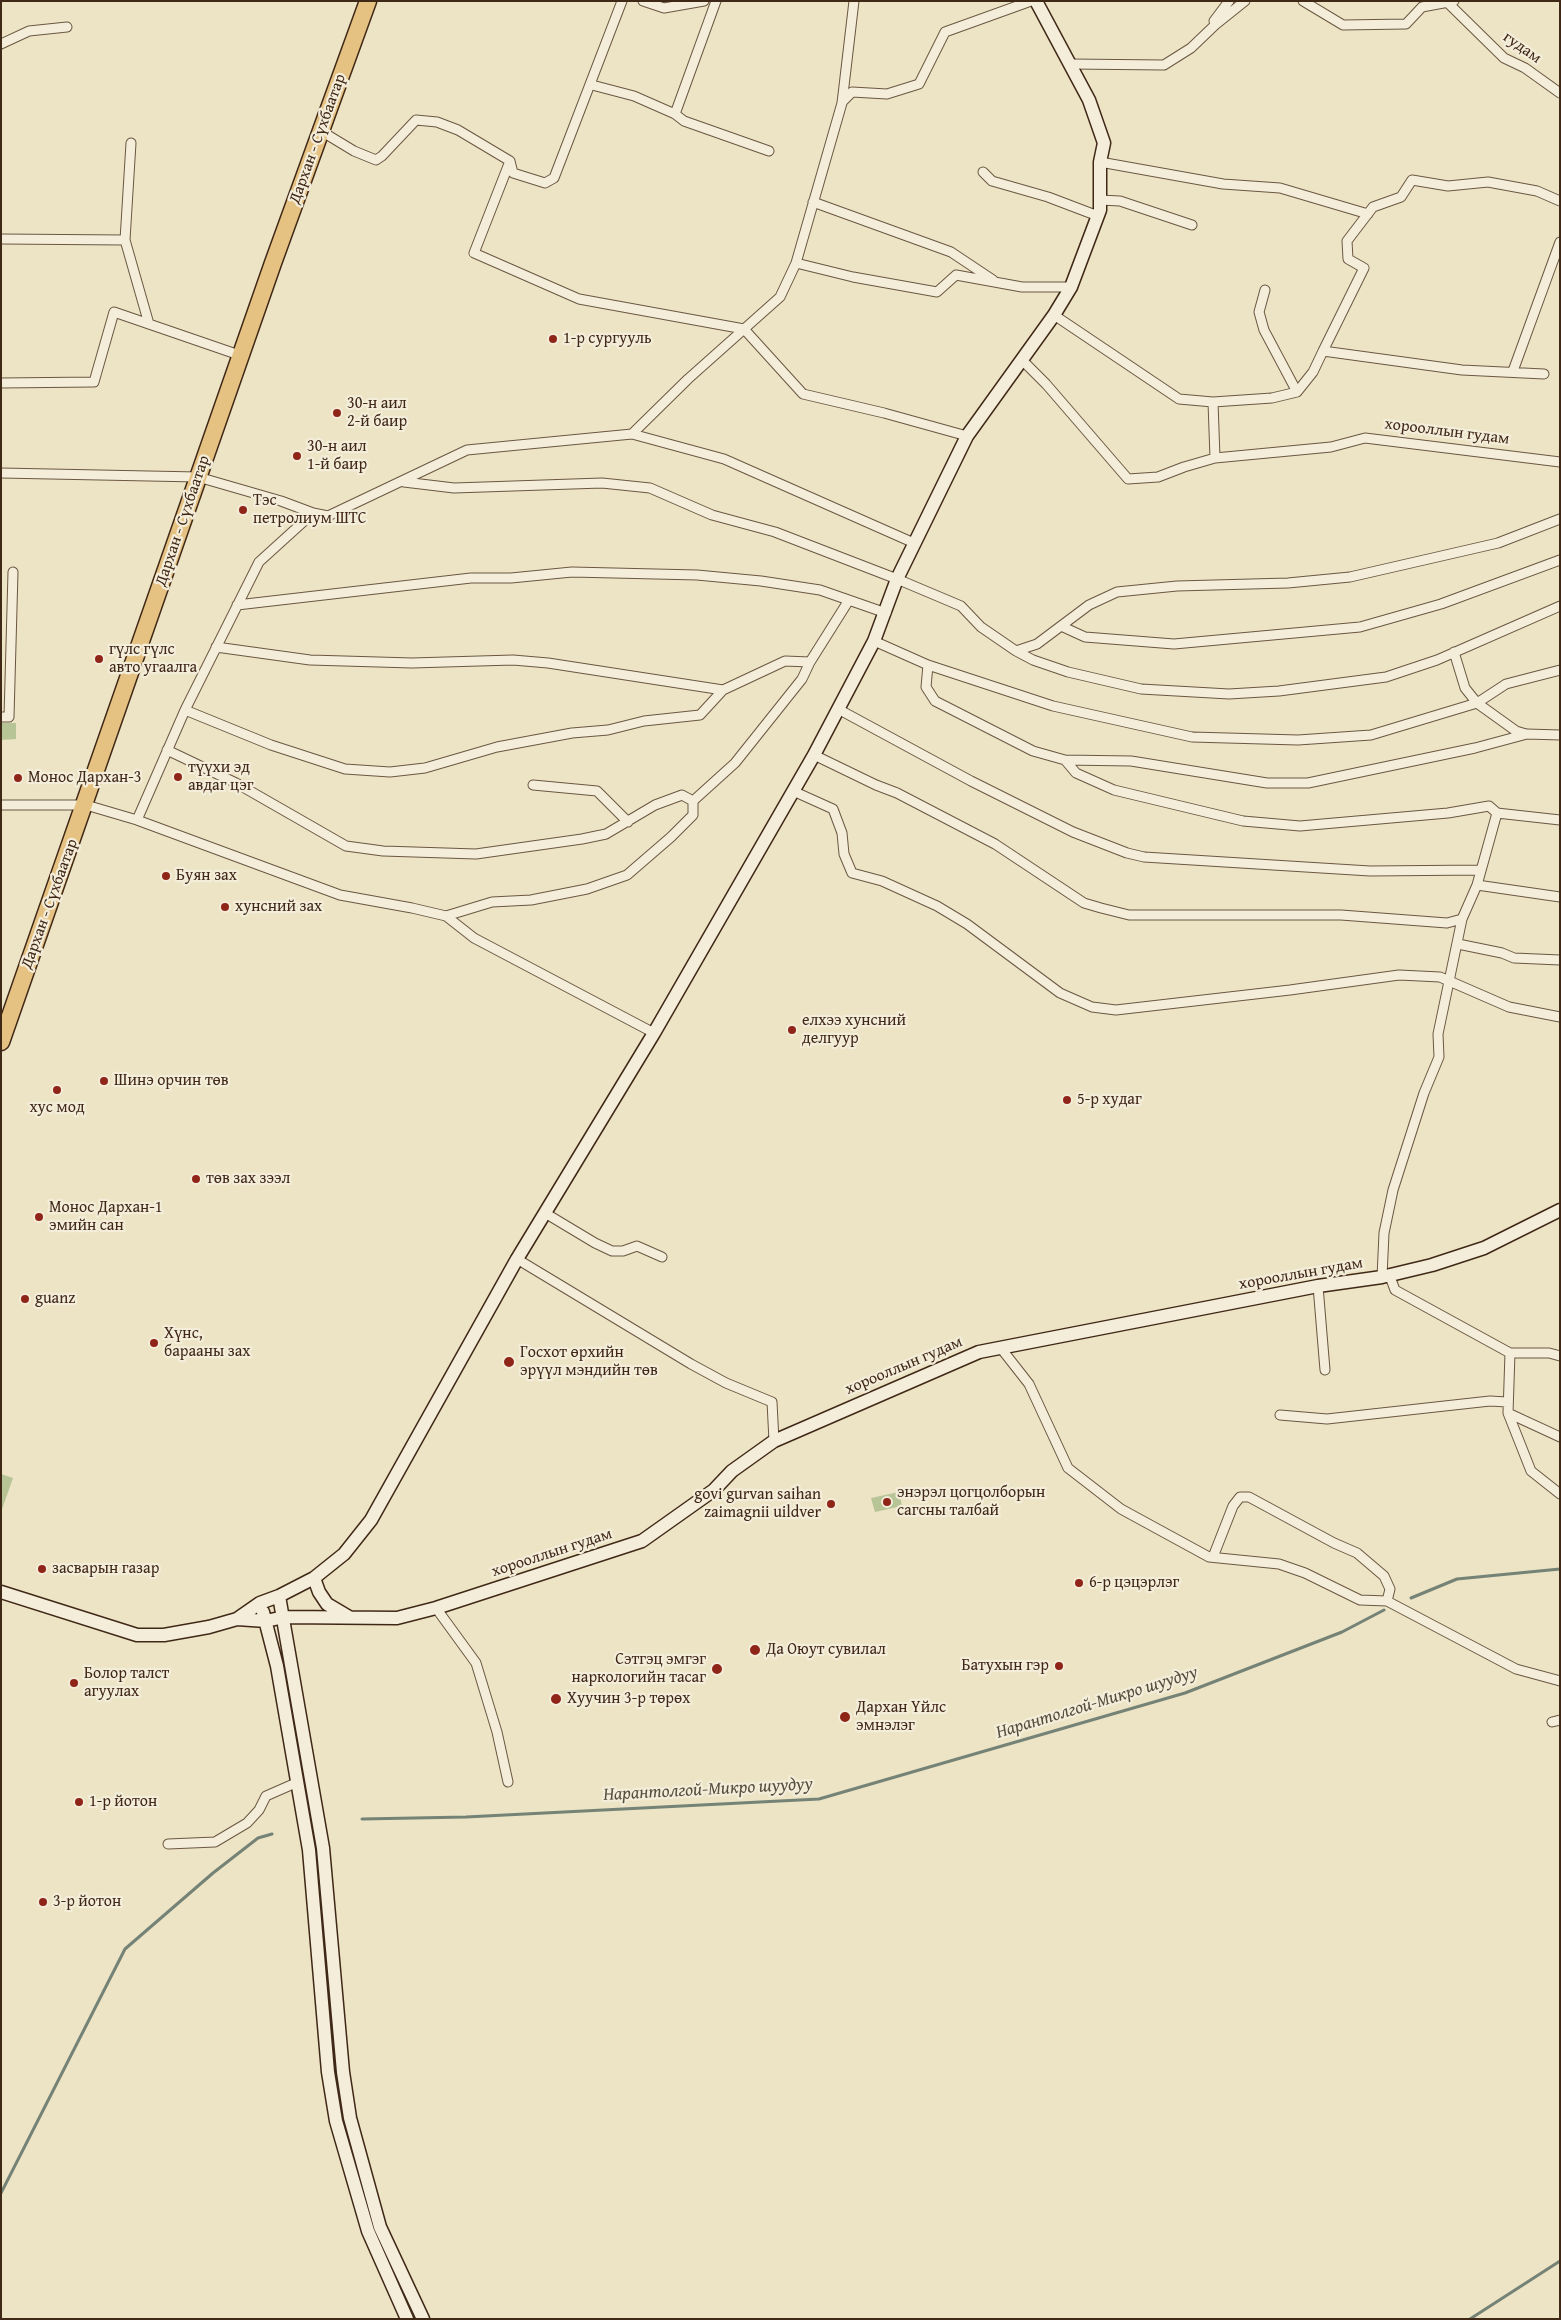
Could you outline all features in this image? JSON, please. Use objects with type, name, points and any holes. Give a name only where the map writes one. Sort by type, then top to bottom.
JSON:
[{"type":"highway","name":"Дархан - Сүхбаатар","points":[[1,1042],[86,805],[273,263],[368,1]]},
{"type":"street","points":[[321,131],[354,151],[376,160],[416,120],[437,122],[458,130],[510,161],[513,173],[545,183],[554,178],[592,85],[622,1]]},
{"type":"street","points":[[643,1],[664,8],[704,1]]},
{"type":"street","points":[[675,114],[716,1]]},
{"type":"street","points":[[632,434],[688,378],[780,297],[796,263],[842,102],[854,1]]},
{"type":"street","points":[[842,102],[852,92],[887,94],[919,84],[944,32],[1031,1]]},
{"type":"street","points":[[1,1592],[137,1635],[164,1635],[237,1619],[260,1603],[279,1596],[314,1578],[344,1554],[371,1520],[517,1259],[654,1033],[814,755],[874,641],[886,613],[897,579],[967,436],[1054,315],[1071,287],[1098,216],[1100,162],[1104,142],[1089,100],[1036,1]]},
{"type":"street","points":[[1198,42],[1229,1]]},
{"type":"street","points":[[1070,64],[1164,65],[1198,42],[1215,25],[1245,1]]},
{"type":"street","points":[[1303,1],[1343,25],[1406,24],[1422,7],[1451,2]]},
{"type":"street","name":"гудам","points":[[1451,2],[1504,58],[1525,68],[1560,93]]},
{"type":"street","points":[[1,44],[29,31],[67,27]]},
{"type":"street","points":[[592,85],[634,96],[675,114],[684,121],[769,151]]},
{"type":"street","points":[[131,143],[125,240],[149,324]]},
{"type":"street","points":[[510,161],[474,253],[579,299],[744,329],[803,394],[884,413],[967,436]]},
{"type":"street","points":[[1100,162],[1223,184],[1280,188],[1368,214]]},
{"type":"street","points":[[983,172],[992,181],[1098,216]]},
{"type":"street","points":[[1054,315],[1179,400],[1213,402],[1272,398],[1297,392],[1313,372],[1364,268],[1348,259],[1347,241],[1374,207],[1402,197],[1412,180],[1448,186],[1488,182],[1537,191],[1560,201]]},
{"type":"street","points":[[1100,200],[1120,201],[1192,225]]},
{"type":"street","points":[[813,202],[951,252],[996,282]]},
{"type":"street","points":[[1,239],[125,240]]},
{"type":"street","points":[[1513,371],[1560,242]]},
{"type":"street","points":[[796,263],[853,277],[937,292],[956,275],[1022,287],[1071,287]]},
{"type":"street","points":[[1265,290],[1259,312],[1264,330],[1297,392]]},
{"type":"street","points":[[1,383],[94,382],[114,312],[242,356]]},
{"type":"street","points":[[1323,351],[1462,370],[1544,374]]},
{"type":"street","name":"хорооллын гудам","points":[[1022,360],[1046,384],[1128,479],[1158,477],[1215,458],[1331,446],[1365,438],[1560,462]]},
{"type":"street","points":[[1213,402],[1215,458]]},
{"type":"street","points":[[1,474],[198,477],[280,501],[312,513],[328,516],[404,482],[467,450],[632,434],[724,459],[914,543]]},
{"type":"street","points":[[404,482],[454,488],[602,483],[650,488],[712,515],[775,532],[961,606],[981,627],[1016,651],[1033,660],[1068,672],[1141,689],[1229,694],[1279,691],[1386,677],[1454,652],[1560,606]]},
{"type":"street","points":[[137,820],[185,710],[259,562],[312,513]]},
{"type":"street","points":[[1016,651],[1037,644],[1089,605],[1117,592],[1178,586],[1288,583],[1350,576],[1498,543],[1560,519]]},
{"type":"street","points":[[1061,626],[1085,637],[1174,644],[1360,627],[1441,604],[1560,560]]},
{"type":"street","points":[[1,717],[9,717],[13,572]]},
{"type":"street","points":[[237,605],[471,578],[511,578],[572,572],[706,576],[820,590],[886,613]]},
{"type":"street","points":[[446,916],[492,902],[531,900],[587,889],[627,874],[671,837],[693,815],[693,801],[735,763],[802,679],[810,662],[849,600]]},
{"type":"street","points":[[874,641],[928,665],[1053,706],[1192,737],[1298,740],[1371,735],[1477,703],[1506,684],[1560,670]]},
{"type":"street","points":[[216,647],[310,660],[412,663],[513,660],[548,663],[723,690]]},
{"type":"street","points":[[1454,652],[1465,688],[1477,703],[1516,731],[1527,734],[1560,735]]},
{"type":"street","points":[[185,710],[270,745],[345,770],[390,772],[425,768],[516,744],[572,733],[608,730],[644,721],[700,715],[723,690],[785,661],[810,662]]},
{"type":"street","points":[[928,665],[926,688],[935,701],[1033,751],[1065,760],[1131,761],[1267,783],[1308,782],[1466,750],[1527,734]]},
{"type":"street","points":[[838,709],[971,781],[1074,832],[1127,853],[1144,857],[1370,871],[1481,870]]},
{"type":"street","points":[[167,750],[236,783],[346,846],[383,851],[476,854],[606,834],[655,805],[682,794],[693,801]]},
{"type":"street","points":[[814,755],[897,793],[996,844],[1084,903],[1101,908],[1129,915],[1340,915],[1447,923],[1462,919]]},
{"type":"street","points":[[1065,760],[1076,772],[1114,790],[1243,821],[1300,826],[1448,814],[1489,806],[1496,813],[1560,820]]},
{"type":"street","points":[[533,785],[597,791],[628,822]]},
{"type":"street","points":[[793,791],[833,809],[842,833],[844,854],[852,873],[882,881],[937,906],[967,924],[1060,993],[1092,1007],[1116,1010],[1290,990],[1399,975],[1440,977],[1508,1007],[1560,1017]]},
{"type":"street","points":[[1,804],[86,805],[137,820],[340,895],[446,916],[474,938],[654,1033]]},
{"type":"street","points":[[1496,813],[1477,885],[1462,919],[1438,1034],[1439,1057],[1424,1093],[1393,1190],[1384,1233],[1386,1275],[1396,1290],[1510,1353],[1550,1353],[1560,1356]]},
{"type":"street","points":[[1477,885],[1560,897]]},
{"type":"street","points":[[1458,944],[1502,953],[1514,958],[1560,960]]},
{"type":"street","name":"хорооллын гудам","points":[[237,1619],[266,1621],[284,1617],[397,1618],[436,1608],[642,1541],[714,1490],[732,1471],[774,1442],[979,1352],[1432,1265],[1484,1248],[1560,1210]]},
{"type":"street","points":[[545,1213],[612,1251],[623,1251],[637,1246],[662,1257]]},
{"type":"street","points":[[517,1259],[690,1364],[772,1402],[774,1442]]},
{"type":"street","points":[[1318,1286],[1325,1370]]},
{"type":"street","points":[[1000,1348],[1029,1384],[1068,1468],[1121,1509],[1213,1557],[1279,1564],[1306,1573],[1360,1600],[1387,1602],[1516,1669],[1560,1681]]},
{"type":"street","points":[[1510,1353],[1508,1413],[1531,1471],[1560,1494]]},
{"type":"street","points":[[1280,1415],[1327,1420],[1490,1401],[1507,1402]]},
{"type":"street","points":[[1508,1413],[1560,1437]]},
{"type":"street","points":[[1213,1557],[1233,1506],[1240,1497],[1249,1497],[1334,1543],[1357,1553],[1384,1576],[1390,1589],[1387,1602]]},
{"type":"street","points":[[314,1578],[319,1592],[328,1604],[351,1619]]},
{"type":"street","points":[[279,1596],[323,1848],[343,2072],[350,2118],[380,2227],[423,2319]]},
{"type":"street","points":[[260,1603],[266,1621],[298,1782],[309,1850],[328,2072],[336,2121],[368,2231],[407,2319]]},
{"type":"street","points":[[436,1608],[476,1663],[497,1732],[508,1782]]},
{"type":"street","points":[[168,1844],[215,1842],[247,1823],[259,1810],[266,1796],[298,1782]]},
{"type":"green space","points":[[1,723],[16,723],[16,739],[1,740]]},
{"type":"green space","points":[[1,1474],[13,1478],[1,1512]]},
{"type":"green space","name":"энэрэл цогцолборын сагсны талбай","points":[[899,1492],[902,1506],[875,1512],[871,1498]]},
{"type":"waterway","name":"Нарантолгой-Микро шуудуу","points":[[1411,1598],[1457,1579],[1560,1569]]},
{"type":"waterway","name":"Нарантолгой-Микро шуудуу","points":[[362,1819],[466,1817],[819,1799],[1185,1693],[1342,1632],[1384,1610]]},
{"type":"waterway","name":"Нарантолгой-Микро шуудуу","points":[[1,2193],[125,1949],[213,1873],[258,1838],[272,1834]]},
{"type":"waterway","points":[[1470,2319],[1560,2261]]},
{"type":"place","name":"1-р сургууль","points":[[553,339]]},
{"type":"place","name":"30-н аил 2-й баир","points":[[337,413]]},
{"type":"place","name":"30-н аил 1-й баир","points":[[297,456]]},
{"type":"place","name":"Тэс петролиум ШТС","points":[[243,510]]},
{"type":"place","name":"гүлс гүлс авто угаалга","points":[[99,659]]},
{"type":"place","name":"түүхи эд авдаг цэг","points":[[178,777]]},
{"type":"place","name":"Монос Дархан-3","points":[[18,778]]},
{"type":"place","name":"Буян зах","points":[[166,876]]},
{"type":"place","name":"хунсний зах","points":[[225,907]]},
{"type":"place","name":"елхээ хунсний делгуур","points":[[792,1030]]},
{"type":"place","name":"Шинэ орчин төв","points":[[104,1081]]},
{"type":"place","name":"хус мод","points":[[57,1090]]},
{"type":"place","name":"5-р худаг","points":[[1067,1100]]},
{"type":"place","name":"төв зах зээл","points":[[196,1179]]},
{"type":"place","name":"Монос Дархан-1 эмийн сан","points":[[39,1217]]},
{"type":"place","name":"guanz","points":[[25,1299]]},
{"type":"place","name":"Хүнс, барааны зах","points":[[154,1343]]},
{"type":"place","name":"Госхот өрхийн эрүүл мэндийн төв","points":[[509,1362]]},
{"type":"place","name":"энэрэл цогцолборын сагсны талбай","points":[[887,1502]]},
{"type":"place","name":"govi gurvan saihan zaimagnii uildver","points":[[831,1504]]},
{"type":"place","name":"засварын газар","points":[[42,1569]]},
{"type":"place","name":"6-р цэцэрлэг","points":[[1079,1583]]},
{"type":"place","name":"Да Оюут сувилал","points":[[755,1650]]},
{"type":"place","name":"Батухын гэр","points":[[1059,1666]]},
{"type":"place","name":"Сэтгэц эмгэг наркологийн тасаг","points":[[717,1669]]},
{"type":"place","name":"Болор талст агуулах","points":[[74,1683]]},
{"type":"place","name":"Хуучин 3-р төрөх","points":[[556,1699]]},
{"type":"place","name":"Дархан Үйлс эмнэлэг","points":[[845,1717]]},
{"type":"place","name":"1-р йотон","points":[[79,1802]]},
{"type":"place","name":"3-р йотон","points":[[43,1902]]}]
